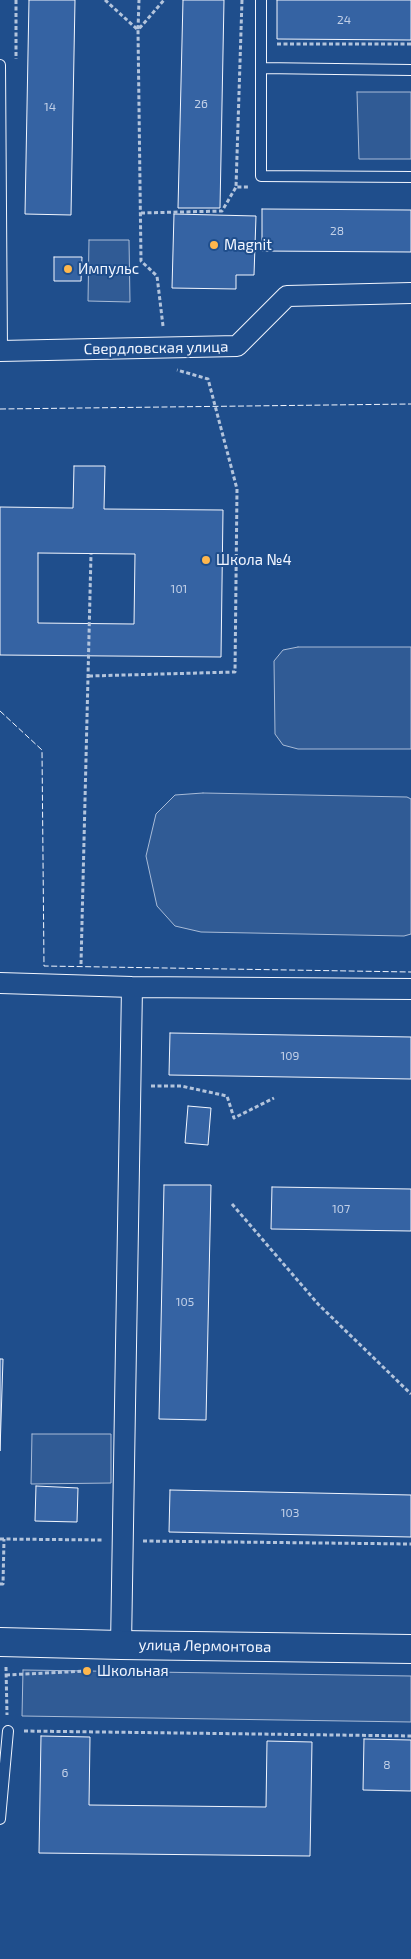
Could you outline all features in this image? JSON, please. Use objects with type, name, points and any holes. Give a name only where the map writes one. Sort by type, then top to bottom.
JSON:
[{"type":"main road","name":"улица Лермонтова","points":[[3,1652],[121,1645],[411,1649]]},
{"type":"street","name":"Свердловская улица","points":[[1,351],[237,346],[287,296],[411,293]]},
{"type":"street","points":[[0,984],[411,989]]},
{"type":"street","points":[[121,1645],[132,987]]},
{"type":"lane","points":[[262,0],[261,176],[411,177]]},
{"type":"lane","points":[[0,65],[1,351]]},
{"type":"lane","points":[[261,68],[411,70]]},
{"type":"lane","points":[[0,1818],[8,1731]]},
{"type":"path","points":[[105,0],[138,30]]},
{"type":"path","points":[[139,0],[141,261],[157,276],[163,333]]},
{"type":"path","points":[[138,30],[164,0]]},
{"type":"path","points":[[240,43],[411,44]]},
{"type":"path","points":[[141,213],[222,211],[236,187]]},
{"type":"path","points":[[89,676],[235,672],[237,489],[208,380],[175,369]]},
{"type":"path","points":[[81,967],[91,554]]},
{"type":"path","points":[[130,1086],[182,1086],[227,1096],[234,1118],[274,1098]]},
{"type":"path","points":[[232,1204],[318,1304],[411,1394]]},
{"type":"path","points":[[0,1584],[3,1584],[2,1539],[411,1544]]},
{"type":"path","points":[[3,1652],[6,1675],[8,1731],[411,1736]]},
{"type":"path","points":[[6,1675],[87,1671]]},
{"type":"shaded area","points":[[357,92],[411,92],[411,159],[359,159]]},
{"type":"shaded area","points":[[89,240],[129,240],[130,302],[88,301]]},
{"type":"shaded area","points":[[298,647],[411,647],[411,749],[298,749],[283,745],[275,734],[274,661],[283,650]]},
{"type":"shaded area","points":[[203,793],[407,797],[411,799],[411,934],[404,936],[201,932],[175,926],[157,906],[146,856],[156,814],[175,795]]},
{"type":"shaded area","points":[[32,1434],[111,1434],[111,1483],[31,1484]]},
{"type":"shaded area","points":[[23,1670],[411,1676],[411,1722],[22,1716]]},
{"type":"building","points":[[29,0],[75,0],[71,215],[25,214]]},
{"type":"building","points":[[183,0],[224,0],[220,208],[178,208]]},
{"type":"building","points":[[277,0],[411,0],[411,40],[277,39]]},
{"type":"building","points":[[262,209],[411,210],[411,252],[262,251]]},
{"type":"building","name":"Magnit","points":[[174,214],[256,216],[254,275],[236,275],[236,289],[172,288]]},
{"type":"building","name":"Импульс","points":[[54,257],[82,257],[81,281],[54,281]]},
{"type":"building","points":[[74,466],[105,466],[104,509],[223,510],[221,657],[0,655],[0,507],[73,508]],"holes":[[[38,553],[135,554],[134,624],[38,623]]]},
{"type":"building","points":[[170,1033],[411,1037],[411,1079],[169,1075]]},
{"type":"building","points":[[188,1106],[211,1108],[208,1145],[185,1143]]},
{"type":"building","points":[[164,1185],[211,1185],[206,1420],[159,1419]]},
{"type":"building","points":[[272,1187],[411,1189],[411,1231],[271,1229]]},
{"type":"building","points":[[0,1359],[3,1359],[0,1451]]},
{"type":"building","points":[[36,1486],[78,1488],[77,1522],[35,1521]]},
{"type":"building","points":[[170,1490],[411,1495],[411,1537],[169,1532]]},
{"type":"building","points":[[41,1736],[90,1737],[89,1805],[266,1807],[267,1741],[312,1742],[310,1856],[39,1853]]},
{"type":"building","points":[[364,1739],[411,1740],[411,1791],[363,1790]]},
{"type":"fence","points":[[0,409],[411,404]]},
{"type":"fence","points":[[0,711],[42,750],[44,966],[411,972]]},
{"type":"place","name":"Magnit","points":[[214,245]]},
{"type":"place","name":"Импульс","points":[[68,269]]},
{"type":"place","name":"Школа №4","points":[[206,560]]},
{"type":"place","name":"Школьная","points":[[87,1671]]}]
